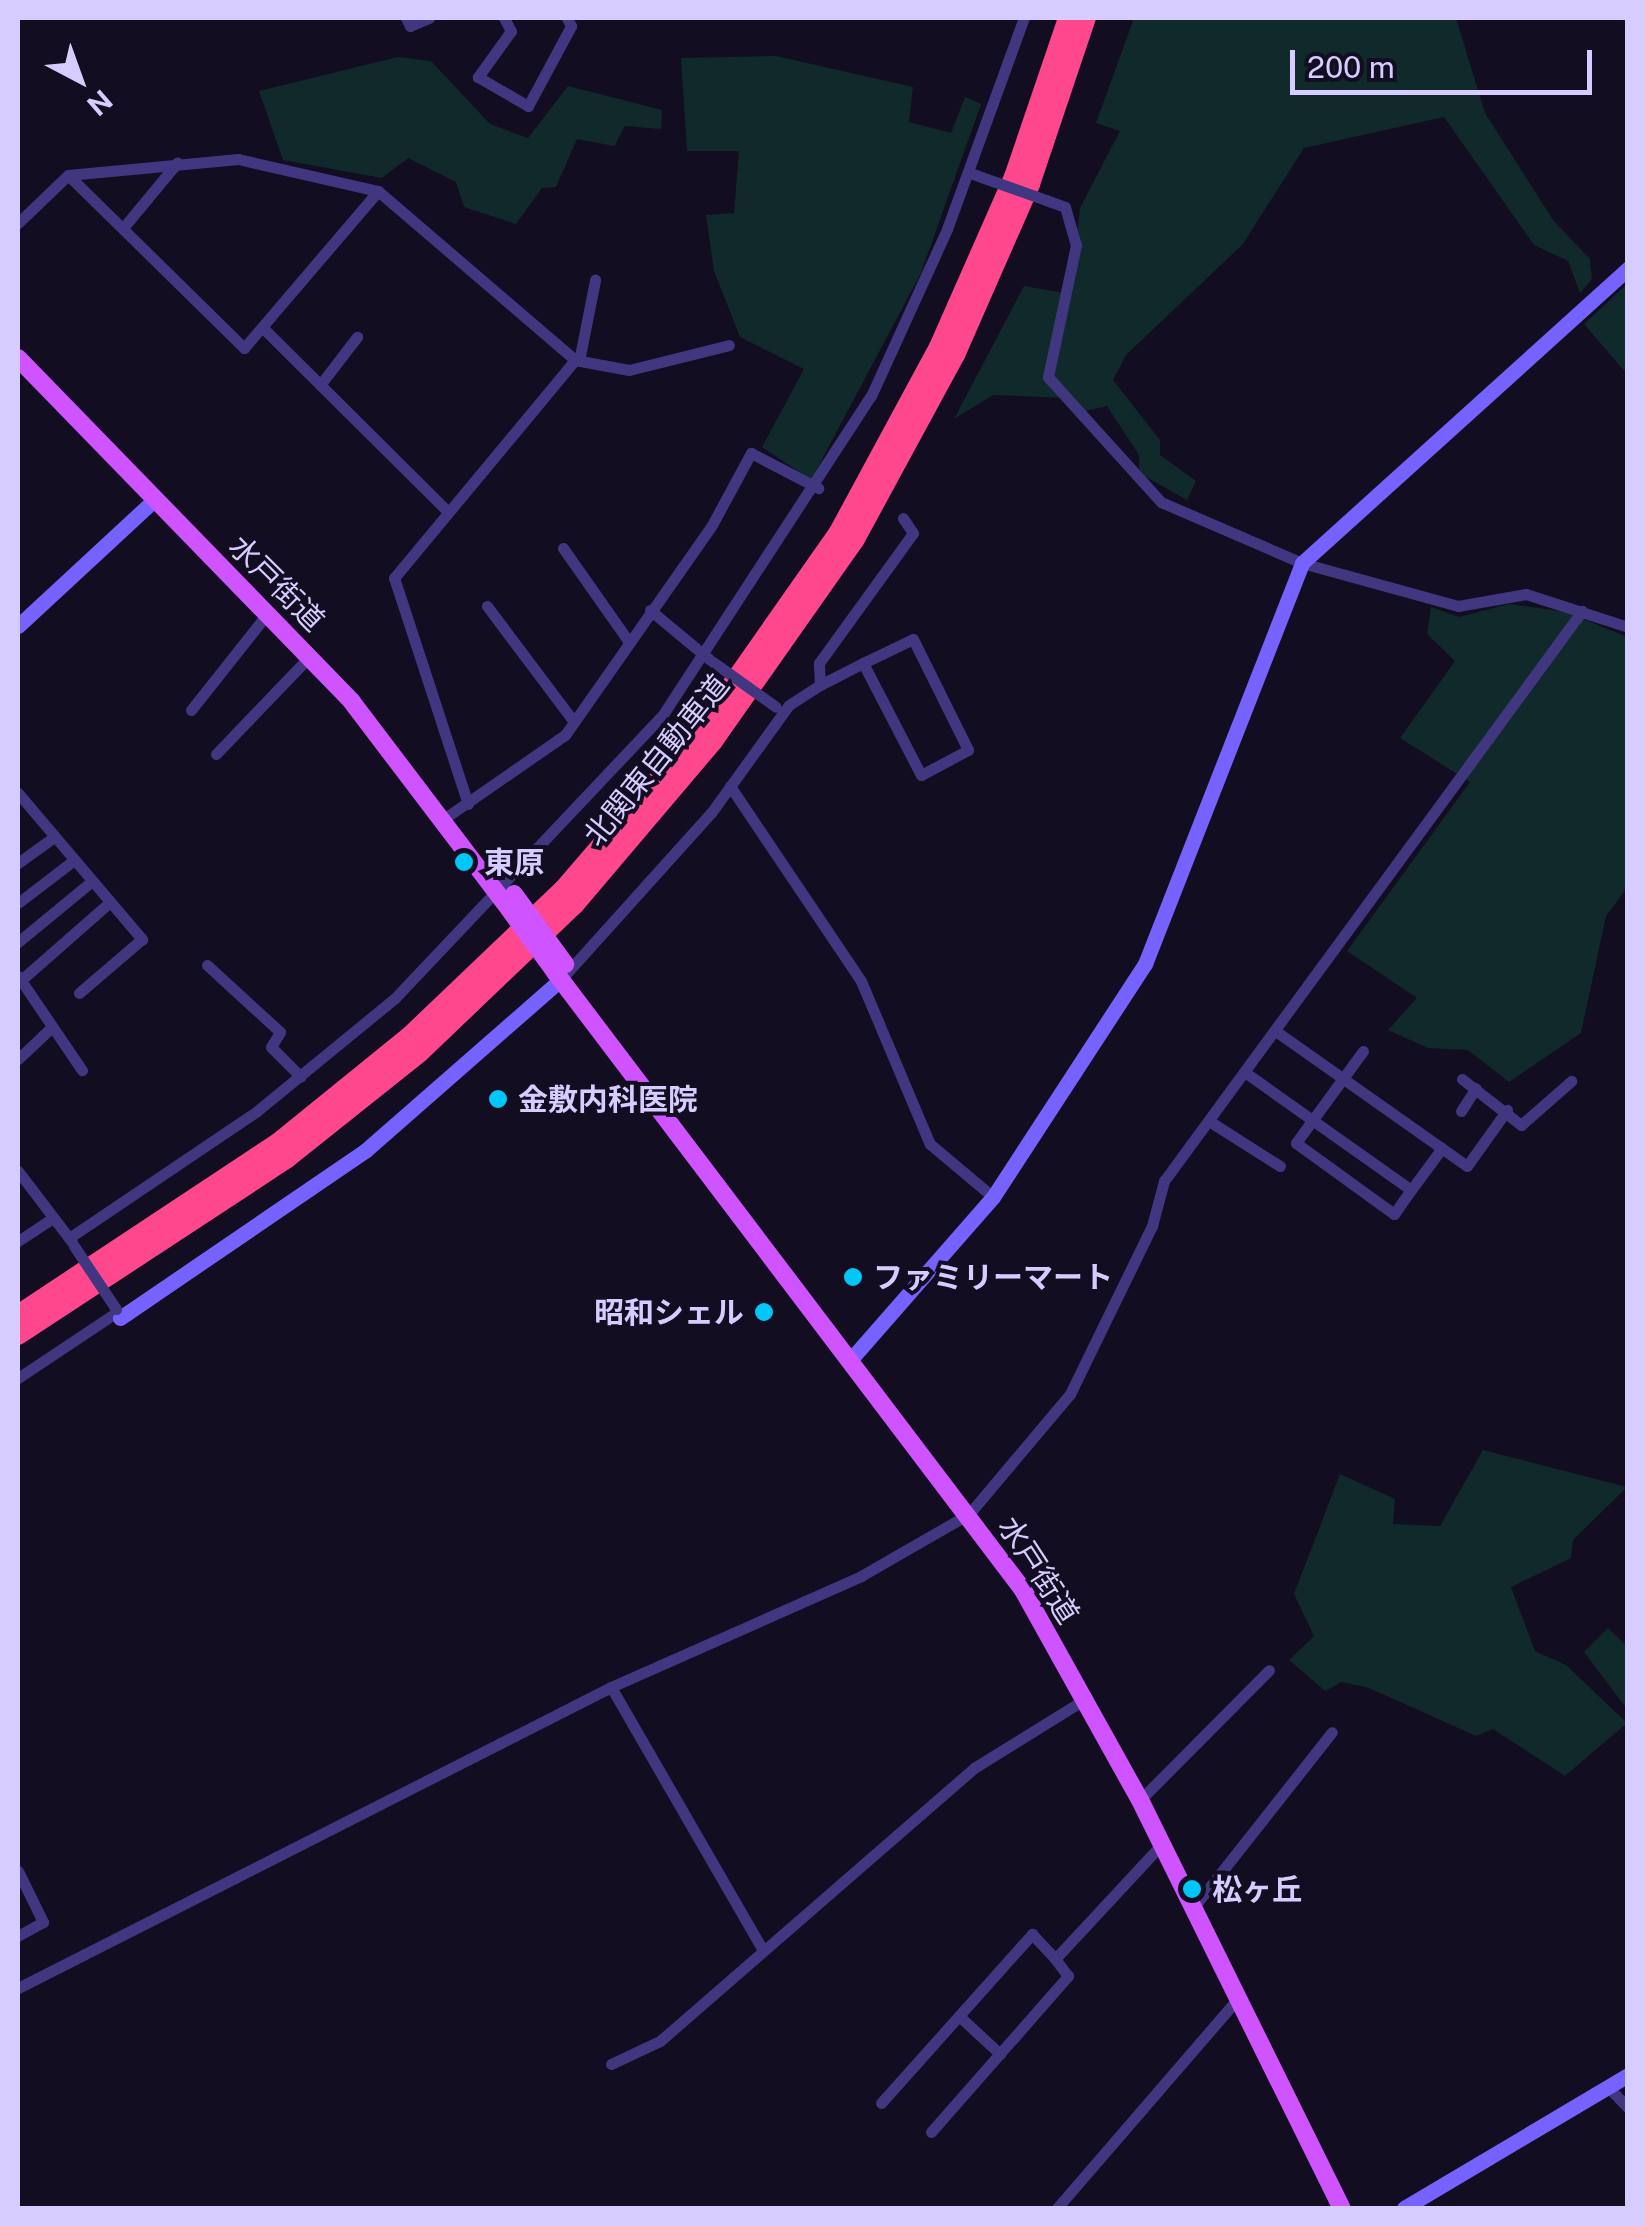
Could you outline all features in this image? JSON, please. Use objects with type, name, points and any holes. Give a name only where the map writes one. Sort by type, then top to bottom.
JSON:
[{"type":"highway","name":"北関東自動車道","points":[[18,1315],[278,1143],[409,1037],[563,890],[699,732],[839,532],[930,365],[1014,177],[1068,18]]},
{"type":"highway","name":"北関東自動車道","points":[[18,1335],[286,1159],[420,1052],[574,905],[671,794],[811,607],[900,461],[996,268],[1086,18]]},
{"type":"main road","name":"水戸街道","points":[[18,358],[310,656],[445,818],[969,1514],[1087,1698],[1342,2208]]},
{"type":"street","points":[[406,18],[410,26],[428,18]]},
{"type":"street","points":[[504,18],[511,31],[478,77],[528,106],[572,26],[567,18]]},
{"type":"street","points":[[72,1242],[302,1077],[506,895],[710,659],[818,488],[919,297],[970,173],[1024,18]]},
{"type":"street","points":[[18,222],[68,175],[238,159],[378,190],[577,360],[629,370],[729,345]]},
{"type":"street","points":[[123,228],[176,163]]},
{"type":"street","points":[[970,173],[1064,208],[1076,245],[1048,377],[1055,392],[1161,502],[1302,563],[1458,606],[1510,592],[1628,627]]},
{"type":"street","points":[[68,175],[244,348],[378,190]]},
{"type":"street","points":[[852,1358],[993,1197],[1160,937],[1302,563],[1628,268]]},
{"type":"street","points":[[468,804],[394,578],[577,360],[595,280]]},
{"type":"street","points":[[264,329],[447,511]]},
{"type":"street","points":[[320,385],[358,337]]},
{"type":"street","points":[[445,818],[554,747],[650,610],[751,453],[818,488]]},
{"type":"street","points":[[18,626],[155,499]]},
{"type":"street","points":[[820,685],[819,662],[913,533],[903,518]]},
{"type":"street","points":[[563,548],[627,639]]},
{"type":"street","points":[[487,606],[574,722]]},
{"type":"street","points":[[650,610],[779,710]]},
{"type":"street","points":[[18,1988],[611,1687],[860,1576],[969,1514],[1070,1394],[1152,1226],[1164,1181],[1277,1032],[1582,611]]},
{"type":"street","points":[[191,710],[268,614]]},
{"type":"street","points":[[18,1378],[366,1150],[563,971],[730,786],[779,710],[820,685],[864,663],[913,639],[968,750],[921,775],[864,663]]},
{"type":"street","points":[[216,754],[310,656]]},
{"type":"street","points":[[730,786],[861,981],[930,1144],[993,1197]]},
{"type":"street","points":[[18,793],[142,939],[79,992]]},
{"type":"street","points":[[18,863],[54,836]]},
{"type":"street","points":[[18,903],[74,860]]},
{"type":"street","points":[[18,942],[92,881]]},
{"type":"street","points":[[82,1070],[19,979],[110,902]]},
{"type":"street","points":[[206,965],[280,1032],[271,1047],[302,1077]]},
{"type":"street","points":[[18,1060],[52,1028]]},
{"type":"street","points":[[1277,1032],[1466,1166],[1507,1110]]},
{"type":"street","points":[[1363,1052],[1296,1143],[1394,1214],[1442,1148]]},
{"type":"street","points":[[1246,1072],[1412,1190]]},
{"type":"street","points":[[1462,1078],[1507,1110],[1521,1126],[1571,1081]]},
{"type":"street","points":[[1461,1111],[1476,1088]]},
{"type":"street","points":[[1209,1121],[1280,1166]]},
{"type":"street","points":[[18,1172],[72,1242],[118,1314]]},
{"type":"street","points":[[18,1241],[52,1218]]},
{"type":"street","points":[[1140,1800],[1269,1670]]},
{"type":"street","points":[[611,1687],[760,1948]]},
{"type":"street","points":[[610,2064],[660,2041],[760,1948],[974,1768],[1087,1698]]},
{"type":"street","points":[[1194,1908],[1332,1732]]},
{"type":"street","points":[[1055,1959],[1162,1844]]},
{"type":"street","points":[[18,1936],[43,1922],[19,1878]]},
{"type":"street","points":[[881,2103],[1032,1934],[1068,1976],[930,2132]]},
{"type":"street","points":[[1056,2208],[1238,1998]]},
{"type":"street","points":[[959,2016],[1000,2054]]},
{"type":"street","points":[[1404,2208],[1628,2075]]},
{"type":"street","points":[[1608,2086],[1628,2108]]},
{"type":"green space","points":[[1134,18],[1456,18],[1485,113],[1553,220],[1590,259],[1592,279],[1580,293],[1568,261],[1534,245],[1444,117],[1304,148],[1243,244],[1126,355],[1113,380],[1160,440],[1160,455],[1196,481],[1187,500],[1139,473],[1139,455],[1107,406],[1082,412],[1067,398],[993,395],[954,419],[1024,286],[1070,294],[1080,208],[1120,131],[1096,123]]},
{"type":"green space","points":[[776,56],[913,87],[909,122],[951,133],[965,97],[981,104],[921,273],[811,480],[762,447],[804,369],[740,337],[714,271],[706,215],[734,213],[739,151],[687,151],[681,58]]},
{"type":"green space","points":[[398,57],[431,61],[490,124],[528,138],[568,86],[662,110],[661,129],[625,126],[614,146],[577,139],[556,187],[542,188],[516,224],[464,207],[456,182],[408,158],[382,178],[283,160],[259,91]]},
{"type":"green space","points":[[1627,284],[1627,374],[1584,324]]},
{"type":"green space","points":[[1509,604],[1566,612],[1627,637],[1627,888],[1606,916],[1581,1033],[1509,1082],[1468,1050],[1428,1048],[1388,1030],[1417,998],[1347,951],[1470,782],[1400,738],[1455,661],[1427,634],[1431,607],[1459,617]]},
{"type":"green space","points":[[1483,1450],[1627,1487],[1573,1540],[1571,1558],[1511,1587],[1535,1651],[1566,1665],[1627,1723],[1565,1776],[1493,1729],[1476,1736],[1369,1688],[1342,1682],[1325,1691],[1289,1660],[1314,1636],[1294,1594],[1340,1474],[1395,1499],[1393,1524],[1440,1526]]},
{"type":"green space","points":[[1608,1628],[1627,1646],[1627,1709],[1584,1652]]},
{"type":"place","name":"東原","points":[[464,862]]},
{"type":"place","name":"金敷内科医院","points":[[498,1099]]},
{"type":"place","name":"ファミリーマート","points":[[853,1277]]},
{"type":"place","name":"昭和シェル","points":[[764,1312]]},
{"type":"place","name":"松ヶ丘","points":[[1192,1889]]}]
